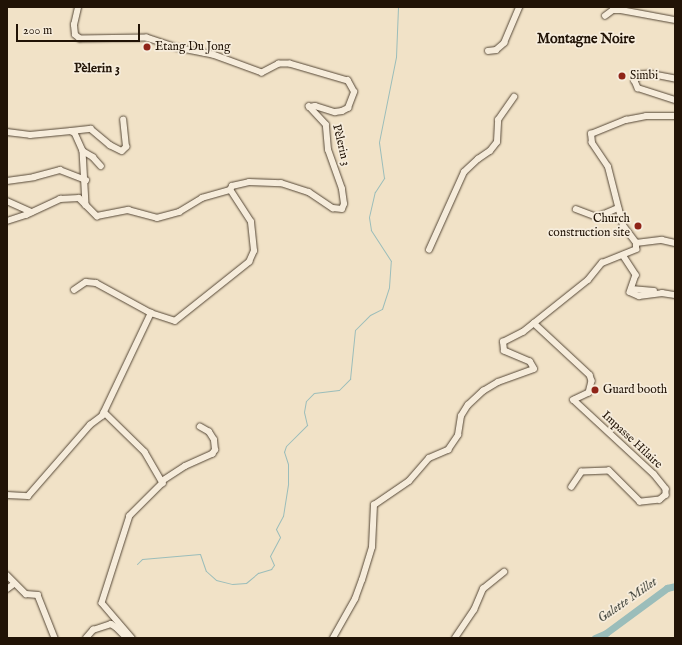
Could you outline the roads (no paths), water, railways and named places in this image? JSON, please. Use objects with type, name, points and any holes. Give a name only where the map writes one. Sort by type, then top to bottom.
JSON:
[{"type":"street","name":"Pèlerin 3","points":[[78,7],[74,25],[75,35],[80,39],[147,38],[177,48],[213,55],[262,73],[279,64],[290,64],[348,81],[354,92],[348,108],[335,112],[315,106],[309,107],[326,125],[328,150],[342,189],[344,204],[342,209],[333,208],[309,192],[281,182],[249,182],[232,186],[230,190]]},
{"type":"street","points":[[488,51],[496,50],[504,42],[519,7]]},
{"type":"street","points":[[605,16],[613,10],[621,10],[675,20]]},
{"type":"street","points":[[675,79],[650,74],[640,75],[635,81],[638,88],[675,100]]},
{"type":"street","points":[[429,250],[464,172],[478,159],[490,151],[497,142],[498,120],[514,97]]},
{"type":"street","points":[[636,243],[623,226],[618,208],[617,197],[608,167],[592,143],[591,134],[626,120],[646,116],[675,116]]},
{"type":"street","points":[[7,132],[30,135],[91,129],[110,145],[122,151],[126,147],[123,120]]},
{"type":"street","points":[[71,131],[77,136],[83,151],[86,180],[86,205]]},
{"type":"street","points":[[83,151],[93,157],[101,166]]},
{"type":"street","points":[[7,181],[34,177],[60,170],[86,180]]},
{"type":"street","points":[[7,221],[32,212],[60,199],[79,198],[97,216],[128,210],[157,218],[179,212],[202,198],[230,190],[251,222],[254,251],[249,262],[175,321],[151,313],[96,283],[86,282],[74,290]]},
{"type":"street","points":[[7,201],[32,212]]},
{"type":"street","points":[[576,209],[597,217],[618,208]]},
{"type":"street","points":[[636,243],[662,240],[675,243]]},
{"type":"street","points":[[333,638],[355,599],[372,548],[374,505],[409,481],[429,458],[448,450],[458,435],[461,416],[468,405],[483,391],[498,382],[532,372],[534,366],[530,362],[510,355],[502,346],[503,342],[534,323],[588,280],[602,263],[612,257],[632,252],[636,243]]},
{"type":"street","points":[[623,255],[636,275],[635,283],[631,289]]},
{"type":"street","points":[[631,289],[658,292]]},
{"type":"street","points":[[631,289],[630,292],[639,296],[662,293],[675,295]]},
{"type":"street","points":[[7,496],[28,496],[104,412],[151,313]]},
{"type":"street","name":"Impasse Hilaire","points":[[534,323],[590,375],[592,380],[589,393],[574,400],[654,474],[666,489],[666,495],[660,500],[640,502],[609,471],[582,472],[572,487]]},
{"type":"street","points":[[104,412],[145,452],[162,481]]},
{"type":"street","points":[[132,638],[102,603],[130,516],[159,489],[162,481],[185,466],[212,454],[215,450],[214,440],[209,432],[200,427]]},
{"type":"street","points":[[455,638],[474,610],[483,589],[504,572]]},
{"type":"street","points":[[7,576],[26,594],[38,595],[55,638]]},
{"type":"street","points":[[7,589],[14,584]]},
{"type":"street","points":[[86,638],[94,630],[110,624],[116,626],[128,638]]},
{"type":"waterway","points":[[137,564],[142,559],[200,554],[206,571],[216,580],[232,584],[246,583],[258,573],[271,569],[274,565],[270,556],[280,537],[276,529],[283,516],[288,483],[288,464],[284,452],[286,446],[307,425],[304,412],[306,401],[314,393],[339,390],[350,379],[355,330],[370,315],[382,309],[389,287],[391,261],[371,230],[369,217],[375,192],[384,178],[379,142],[396,57],[398,7]]},
{"type":"waterway","name":"Galette Millet","points":[[595,638],[606,633],[667,588],[675,586]]},
{"type":"place","name":"Etang Du Jong","points":[[147,47]]},
{"type":"place","name":"Simbi","points":[[622,76]]},
{"type":"place","name":"Church construction site","points":[[638,226]]},
{"type":"place","name":"Guard booth","points":[[595,390]]},
{"type":"district","name":"Montagne Noire","points":[[586,39]]},
{"type":"district","name":"Pèlerin 3","points":[[97,69]]}]
